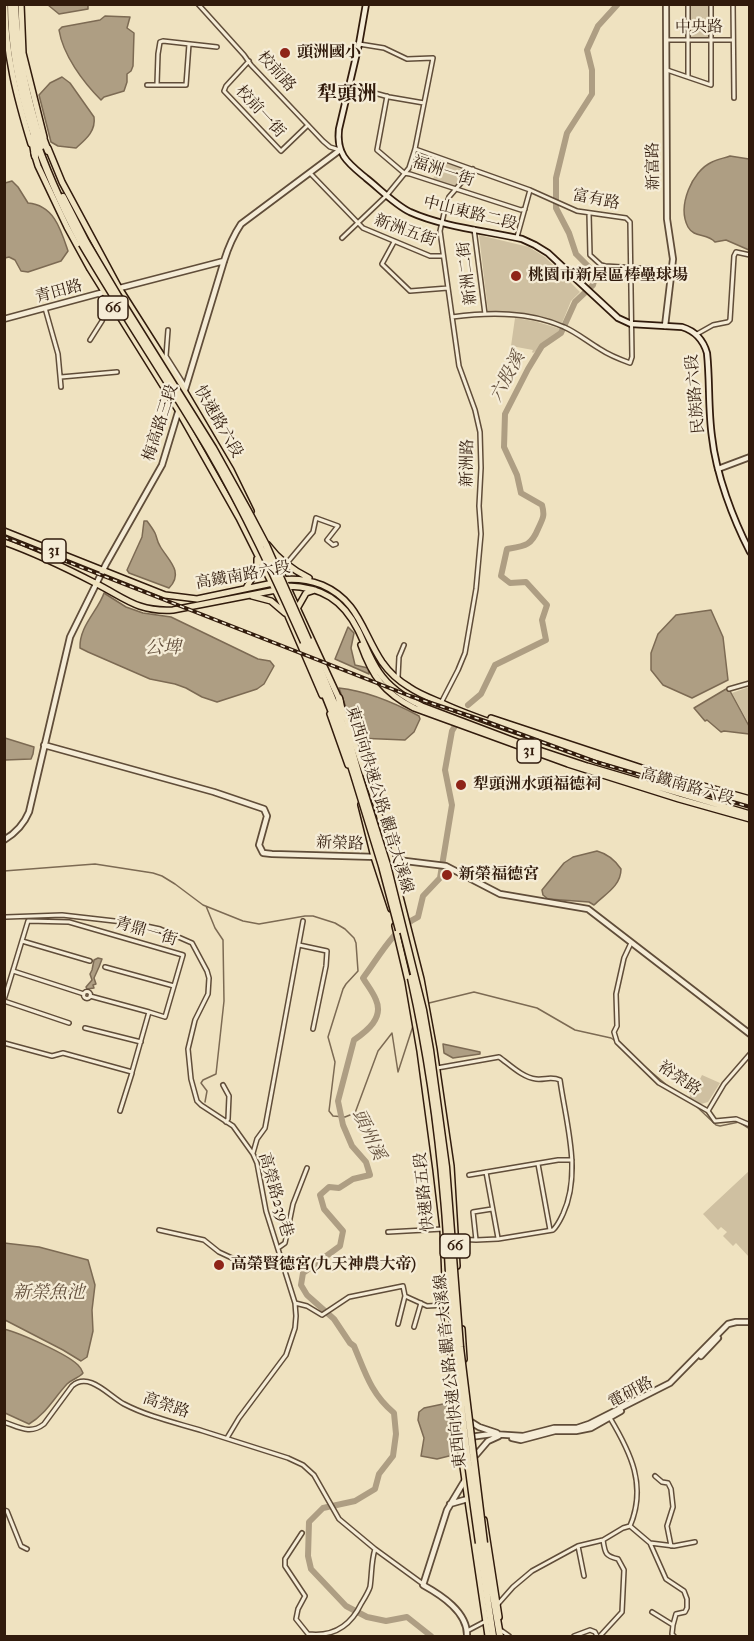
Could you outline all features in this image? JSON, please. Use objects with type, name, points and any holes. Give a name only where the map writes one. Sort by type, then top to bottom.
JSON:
[{"type":"highway","name":"東西向快速公路 觀音大溪線","points":[[13,4],[31,126],[44,164],[66,214],[113,298],[209,450],[262,547],[306,641],[345,738],[357,777],[406,958],[434,1104],[459,1388],[493,1636]]},
{"type":"highway","points":[[26,99],[35,156]]},
{"type":"highway","points":[[26,99],[48,151]]},
{"type":"highway","points":[[339,698],[345,738]]},
{"type":"highway","points":[[325,702],[345,738]]},
{"type":"highway","name":"東西向快速公路 觀音大溪線","points":[[357,777],[387,865],[423,1010],[430,1050],[446,1167],[464,1388],[484,1543],[502,1635]]},
{"type":"main road","name":"快速路六段","points":[[5,4],[11,68],[19,103],[39,166],[101,293],[178,410],[255,549],[288,616],[325,702],[358,794],[374,857]]},
{"type":"main road","name":"快速路六段","points":[[21,4],[23,53],[48,151],[77,211],[119,288],[185,390],[231,470],[289,586],[339,698],[378,810],[390,859]]},
{"type":"main road","name":"高鐵南路六段","points":[[4,531],[165,595],[197,599],[285,580],[308,579],[338,594],[354,610],[382,662],[398,679],[419,694],[448,707],[559,743]]},
{"type":"main road","name":"高鐵南路六段","points":[[4,542],[96,583],[127,602],[156,611],[173,610],[289,586],[315,589],[334,600],[349,614],[380,673],[406,698],[542,753],[748,815]]},
{"type":"main road","name":"31","points":[[268,545],[286,565],[327,587]]},
{"type":"main road","points":[[246,588],[257,570],[255,549]]},
{"type":"main road","points":[[298,607],[306,593],[315,589]]},
{"type":"main road","points":[[239,596],[254,596],[271,601],[288,616]]},
{"type":"main road","name":"高鐵南路六段","points":[[354,623],[369,667],[386,690],[414,708],[641,788],[729,814],[748,815]]},
{"type":"main road","name":"高鐵南路六段","points":[[443,704],[458,707],[559,743],[726,797],[749,800]]},
{"type":"main road","points":[[533,748],[535,737]]},
{"type":"main road","points":[[542,753],[559,743]]},
{"type":"main road","name":"高鐵南路六段","points":[[571,747],[749,800]]},
{"type":"main road","points":[[571,747],[572,761]]},
{"type":"main road","name":"快速路五段","points":[[374,857],[395,924],[413,1012],[428,1109],[442,1229],[446,1305],[459,1440],[488,1636]]},
{"type":"main road","name":"快速路五段","points":[[390,859],[421,979],[437,1068],[451,1166],[458,1288],[472,1436],[502,1635]]},
{"type":"street","name":"校前路","points":[[198,4],[308,125],[330,147],[340,150]]},
{"type":"street","points":[[340,150],[339,129],[366,4]]},
{"type":"street","name":"新富路","points":[[665,326],[673,259],[667,219],[666,4]]},
{"type":"street","points":[[688,4],[688,77]]},
{"type":"street","points":[[666,70],[711,86],[711,4]]},
{"type":"street","points":[[733,4],[734,98]]},
{"type":"street","name":"中央路","points":[[666,40],[733,40]]},
{"type":"street","points":[[157,84],[159,42],[217,47]]},
{"type":"street","points":[[147,85],[186,85],[189,44]]},
{"type":"street","points":[[342,238],[387,195],[409,168],[415,149],[433,58],[407,59],[384,48],[359,44]]},
{"type":"street","name":"校前一街","points":[[249,61],[224,91],[281,151],[308,125]]},
{"type":"street","points":[[349,86],[424,103]]},
{"type":"street","name":"福洲一街","points":[[387,96],[376,150],[404,173],[521,210],[525,209]]},
{"type":"street","name":"富有路","points":[[415,149],[530,190],[565,207],[630,222],[632,357],[630,363],[602,350],[562,326],[520,315],[485,314]]},
{"type":"street","name":"梅高路三段","points":[[4,840],[18,830],[29,812],[69,637],[96,583],[162,465],[230,243],[241,224],[340,150]]},
{"type":"street","name":"中山東路二段","points":[[340,150],[348,163],[410,212],[441,222],[517,238],[535,245],[548,253],[618,318],[631,324]]},
{"type":"street","points":[[441,222],[447,202],[473,169]]},
{"type":"street","name":"新洲五街","points":[[310,173],[367,230],[430,256],[443,256]]},
{"type":"street","points":[[517,238],[530,190]]},
{"type":"street","points":[[589,213],[590,255],[601,265],[671,270]]},
{"type":"street","name":"新洲路","points":[[441,222],[443,256],[459,366],[475,410],[480,432],[481,468],[478,506],[481,534],[476,589],[465,653],[443,704]]},
{"type":"street","name":"新洲二街","points":[[474,229],[485,314]]},
{"type":"street","points":[[394,242],[382,264],[410,291],[448,288]]},
{"type":"street","points":[[697,334],[713,325],[730,320],[734,256],[736,252],[750,255]]},
{"type":"street","name":"青田路","points":[[4,319],[224,261]]},
{"type":"street","points":[[90,340],[107,308],[101,293]]},
{"type":"street","points":[[45,308],[58,354],[61,387]]},
{"type":"street","points":[[452,317],[485,314]]},
{"type":"street","name":"民族路六段","points":[[631,324],[690,329],[697,334],[705,347],[712,437],[718,469],[739,529],[750,552]]},
{"type":"street","points":[[168,330],[166,356],[185,390]]},
{"type":"street","points":[[61,377],[117,372]]},
{"type":"street","points":[[718,469],[750,457]]},
{"type":"street","points":[[286,565],[313,532],[316,518],[338,526],[327,540],[333,545],[336,544]]},
{"type":"street","points":[[398,679],[399,657],[404,645]]},
{"type":"street","points":[[729,689],[750,682]]},
{"type":"street","name":"新榮路","points":[[44,745],[214,792],[264,809],[267,816],[259,845],[263,853],[374,857],[447,866],[500,894],[588,909],[750,1034]]},
{"type":"street","name":"高榮路239巷","points":[[6,917],[62,915],[132,923],[160,929],[192,943],[207,971],[208,994],[195,1020],[189,1041],[191,1079],[197,1101],[232,1126],[257,1163],[266,1211],[295,1303],[296,1316],[295,1328],[286,1354],[227,1438]]},
{"type":"street","name":"青鼎一街","points":[[22,941],[28,921],[69,922],[183,955],[165,1017],[149,1012]]},
{"type":"street","points":[[253,1154],[257,1139],[265,1128],[303,921]]},
{"type":"street","points":[[69,1023],[4,1001],[22,941],[90,961]]},
{"type":"street","name":"裕榮路","points":[[631,942],[624,958],[616,994],[617,1026],[614,1032],[617,1042],[659,1083],[708,1111],[715,1120],[736,1119],[750,1125]]},
{"type":"street","points":[[298,945],[327,951],[313,1029]]},
{"type":"street","points":[[105,967],[174,986]]},
{"type":"street","points":[[13,971],[84,994],[88,999],[90,996],[149,1012],[120,1111]]},
{"type":"street","points":[[85,1028],[141,1042]]},
{"type":"street","points":[[4,1043],[52,1056],[63,1053],[132,1072]]},
{"type":"street","points":[[708,1111],[724,1084],[750,1054]]},
{"type":"street","points":[[437,1068],[499,1057],[535,1079],[560,1080],[572,1160],[569,1200],[553,1230],[498,1239],[455,1239]]},
{"type":"street","points":[[223,1085],[229,1096],[226,1122]]},
{"type":"street","points":[[469,1175],[572,1160]]},
{"type":"street","points":[[538,1164],[550,1230]]},
{"type":"street","points":[[278,1248],[285,1243],[293,1204],[307,1168]]},
{"type":"street","points":[[486,1172],[498,1239]]},
{"type":"street","points":[[476,1240],[473,1212],[492,1209]]},
{"type":"street","points":[[388,1232],[442,1229]]},
{"type":"street","points":[[159,1230],[204,1240],[245,1267],[283,1265]]},
{"type":"street","points":[[295,1303],[307,1306],[322,1315],[349,1297],[403,1286],[405,1296],[398,1324]]},
{"type":"street","points":[[405,1296],[427,1306],[446,1305]]},
{"type":"street","points":[[414,1327],[421,1303]]},
{"type":"street","name":"電研路","points":[[459,1440],[492,1434],[521,1440],[555,1431],[591,1428],[670,1383],[728,1324],[750,1323]]},
{"type":"street","name":"高榮路","points":[[4,1422],[31,1431],[44,1424],[77,1382],[99,1386],[123,1403],[150,1415],[296,1461],[314,1475],[338,1517],[375,1549]]},
{"type":"street","points":[[498,1604],[523,1577],[578,1546],[603,1540],[630,1526],[636,1514],[638,1497],[635,1476],[626,1446],[609,1416]]},
{"type":"street","points":[[471,1422],[503,1436]]},
{"type":"street","points":[[476,1455],[482,1445],[491,1438],[503,1436]]},
{"type":"street","points":[[655,1476],[662,1482],[668,1483],[671,1489],[673,1507],[667,1526],[671,1546]]},
{"type":"street","points":[[423,1585],[450,1504],[465,1480]]},
{"type":"street","points":[[450,1504],[481,1496]]},
{"type":"street","points":[[4,1510],[7,1511],[21,1546],[27,1549]]},
{"type":"street","points":[[630,1526],[650,1543],[666,1579],[687,1594],[687,1608],[685,1612],[676,1614],[672,1625],[674,1636]]},
{"type":"street","points":[[302,1533],[285,1559],[285,1566],[305,1596],[297,1609],[296,1619],[308,1634],[320,1636],[338,1631],[356,1614],[369,1588],[375,1549],[423,1585],[443,1596],[462,1617],[467,1634],[486,1621]]},
{"type":"street","points":[[574,1636],[590,1630],[598,1636],[622,1612],[624,1570],[618,1559],[610,1557],[605,1552],[603,1540]]},
{"type":"street","points":[[650,1543],[671,1546],[695,1542]]},
{"type":"street","points":[[578,1546],[584,1576]]},
{"type":"street","points":[[652,1612],[672,1625]]},
{"type":"street","points":[[502,1635],[509,1636]]},
{"type":"shaded area","points":[[691,5],[708,5],[708,38],[691,38]]},
{"type":"shaded area","points":[[445,161],[467,169],[468,172],[455,186],[432,180]]},
{"type":"shaded area","points":[[479,235],[529,247],[545,257],[580,292],[571,301],[562,323],[524,314],[488,311]]},
{"type":"shaded area","points":[[515,318],[561,329],[557,335],[533,353],[533,350],[511,346]]},
{"type":"shaded area","points":[[750,687],[749,724],[732,693]]},
{"type":"shaded area","points":[[702,1075],[720,1083],[708,1102],[701,1104],[689,1098]]},
{"type":"shaded area","points":[[749,1171],[749,1257],[736,1243],[733,1246],[723,1236],[727,1232],[721,1227],[718,1230],[703,1214]]},
{"type":"water","points":[[48,5],[88,5],[88,9],[59,14]]},
{"type":"water","points":[[105,16],[130,17],[127,28],[134,33],[133,66],[127,74],[124,91],[101,100],[75,68],[65,49],[59,30],[62,27],[100,20]]},
{"type":"water","points":[[62,77],[70,83],[94,117],[92,131],[76,148],[58,146],[51,142],[39,95],[50,83]]},
{"type":"water","points":[[730,156],[749,159],[749,250],[726,240],[715,242],[708,237],[694,233],[688,227],[685,219],[685,200],[698,173],[712,162]]},
{"type":"water","points":[[12,181],[28,203],[44,208],[55,220],[68,251],[61,261],[28,272],[21,271],[15,260],[5,258],[5,183]]},
{"type":"water","points":[[144,521],[147,521],[152,528],[175,571],[175,577],[169,588],[129,573],[127,570],[142,537]]},
{"type":"water","name":"公埤","points":[[104,593],[126,607],[143,613],[171,617],[258,659],[270,661],[274,666],[264,684],[257,689],[217,702],[175,684],[150,679],[80,648],[82,633]]},
{"type":"water","points":[[711,610],[723,637],[728,680],[692,698],[663,685],[651,670],[651,653],[658,634],[676,615]]},
{"type":"water","points":[[348,627],[354,633],[351,648],[355,665],[368,668],[369,674],[335,659]]},
{"type":"water","points":[[339,688],[380,698],[419,716],[420,719],[414,732],[405,740],[357,738]]},
{"type":"water","points":[[726,689],[730,691],[749,726],[749,734],[721,732],[707,720],[705,721],[694,708]]},
{"type":"water","points":[[5,738],[34,747],[31,759],[5,760]]},
{"type":"water","points":[[597,851],[611,858],[621,869],[615,885],[594,905],[589,902],[548,899],[543,895],[542,890],[564,863],[573,857]]},
{"type":"water","points":[[102,959],[94,978],[96,984],[93,985],[94,988],[87,989],[86,987],[92,980],[90,974],[94,960]]},
{"type":"water","points":[[443,1044],[480,1052],[480,1054],[453,1058],[444,1053]]},
{"type":"water","name":"新榮魚池","points":[[4,1243],[39,1247],[88,1260],[95,1285],[92,1310],[93,1331],[87,1357],[81,1361],[5,1320]]},
{"type":"water","name":"新榮魚池","points":[[4,1329],[32,1339],[64,1355],[78,1365],[83,1373],[67,1384],[45,1411],[29,1424],[5,1413]]},
{"type":"water","points":[[443,1404],[452,1412],[455,1451],[453,1455],[437,1459],[421,1456],[424,1438],[418,1420],[419,1412],[424,1408]]},
{"type":"waterway","name":"六股溪","points":[[468,705],[481,694],[495,665],[546,640],[542,620],[547,605],[526,582],[510,583],[501,576],[507,549],[530,542],[543,515],[542,505],[521,493],[517,475],[504,447],[505,414],[542,346],[561,333],[575,302],[593,285],[595,277],[592,270],[576,254],[569,233],[556,208],[556,178],[567,133],[592,94],[592,70],[587,50],[598,26],[618,4]]},
{"type":"waterway","name":"頭州溪","points":[[431,1636],[407,1617],[386,1621],[367,1617],[346,1606],[311,1569],[308,1556],[309,1522],[323,1508],[355,1501],[375,1489],[379,1474],[393,1456],[396,1434],[394,1413],[374,1390],[354,1346],[334,1319],[307,1295],[301,1285],[303,1273],[340,1246],[343,1231],[324,1209],[320,1195],[329,1187],[339,1188],[353,1179],[370,1175],[366,1162],[352,1146],[343,1125],[338,1101],[354,1040],[369,1028],[378,1013],[375,997],[363,978],[394,936],[418,917],[423,896],[440,878],[452,805],[445,770],[452,731],[455,726]]},
{"type":"waterway","points":[[4,871],[95,864],[153,873],[175,884],[203,905],[243,921],[259,924],[313,916],[345,929],[356,943],[358,971],[343,989],[328,1037],[335,1062],[329,1111],[333,1116],[345,1117],[355,1113],[378,1051],[392,1033],[398,1072],[413,1026]]},
{"type":"waterway","points":[[205,1102],[207,1091],[201,1083],[216,1074],[224,1001],[223,940],[206,906]]},
{"type":"waterway","points":[[429,1003],[474,992],[537,1008],[575,1030],[614,1040]]},
{"type":"waterway","points":[[636,1059],[669,1087]]},
{"type":"waterway","points":[[695,1105],[716,1125],[739,1122],[750,1129]]},
{"type":"railway","points":[[4,537],[410,696],[596,762],[750,807]]},
{"type":"place","name":"頭洲國小","points":[[285,53]]},
{"type":"place","name":"桃園市新屋區棒壘球場","points":[[516,276]]},
{"type":"place","name":"犁頭洲水頭福德祠","points":[[461,785]]},
{"type":"place","name":"新榮福德宮","points":[[447,875]]},
{"type":"place","name":"高榮賢德宮(九天神農大帝)","points":[[219,1265]]},
{"type":"district","name":"犁頭洲","points":[[347,95]]}]
